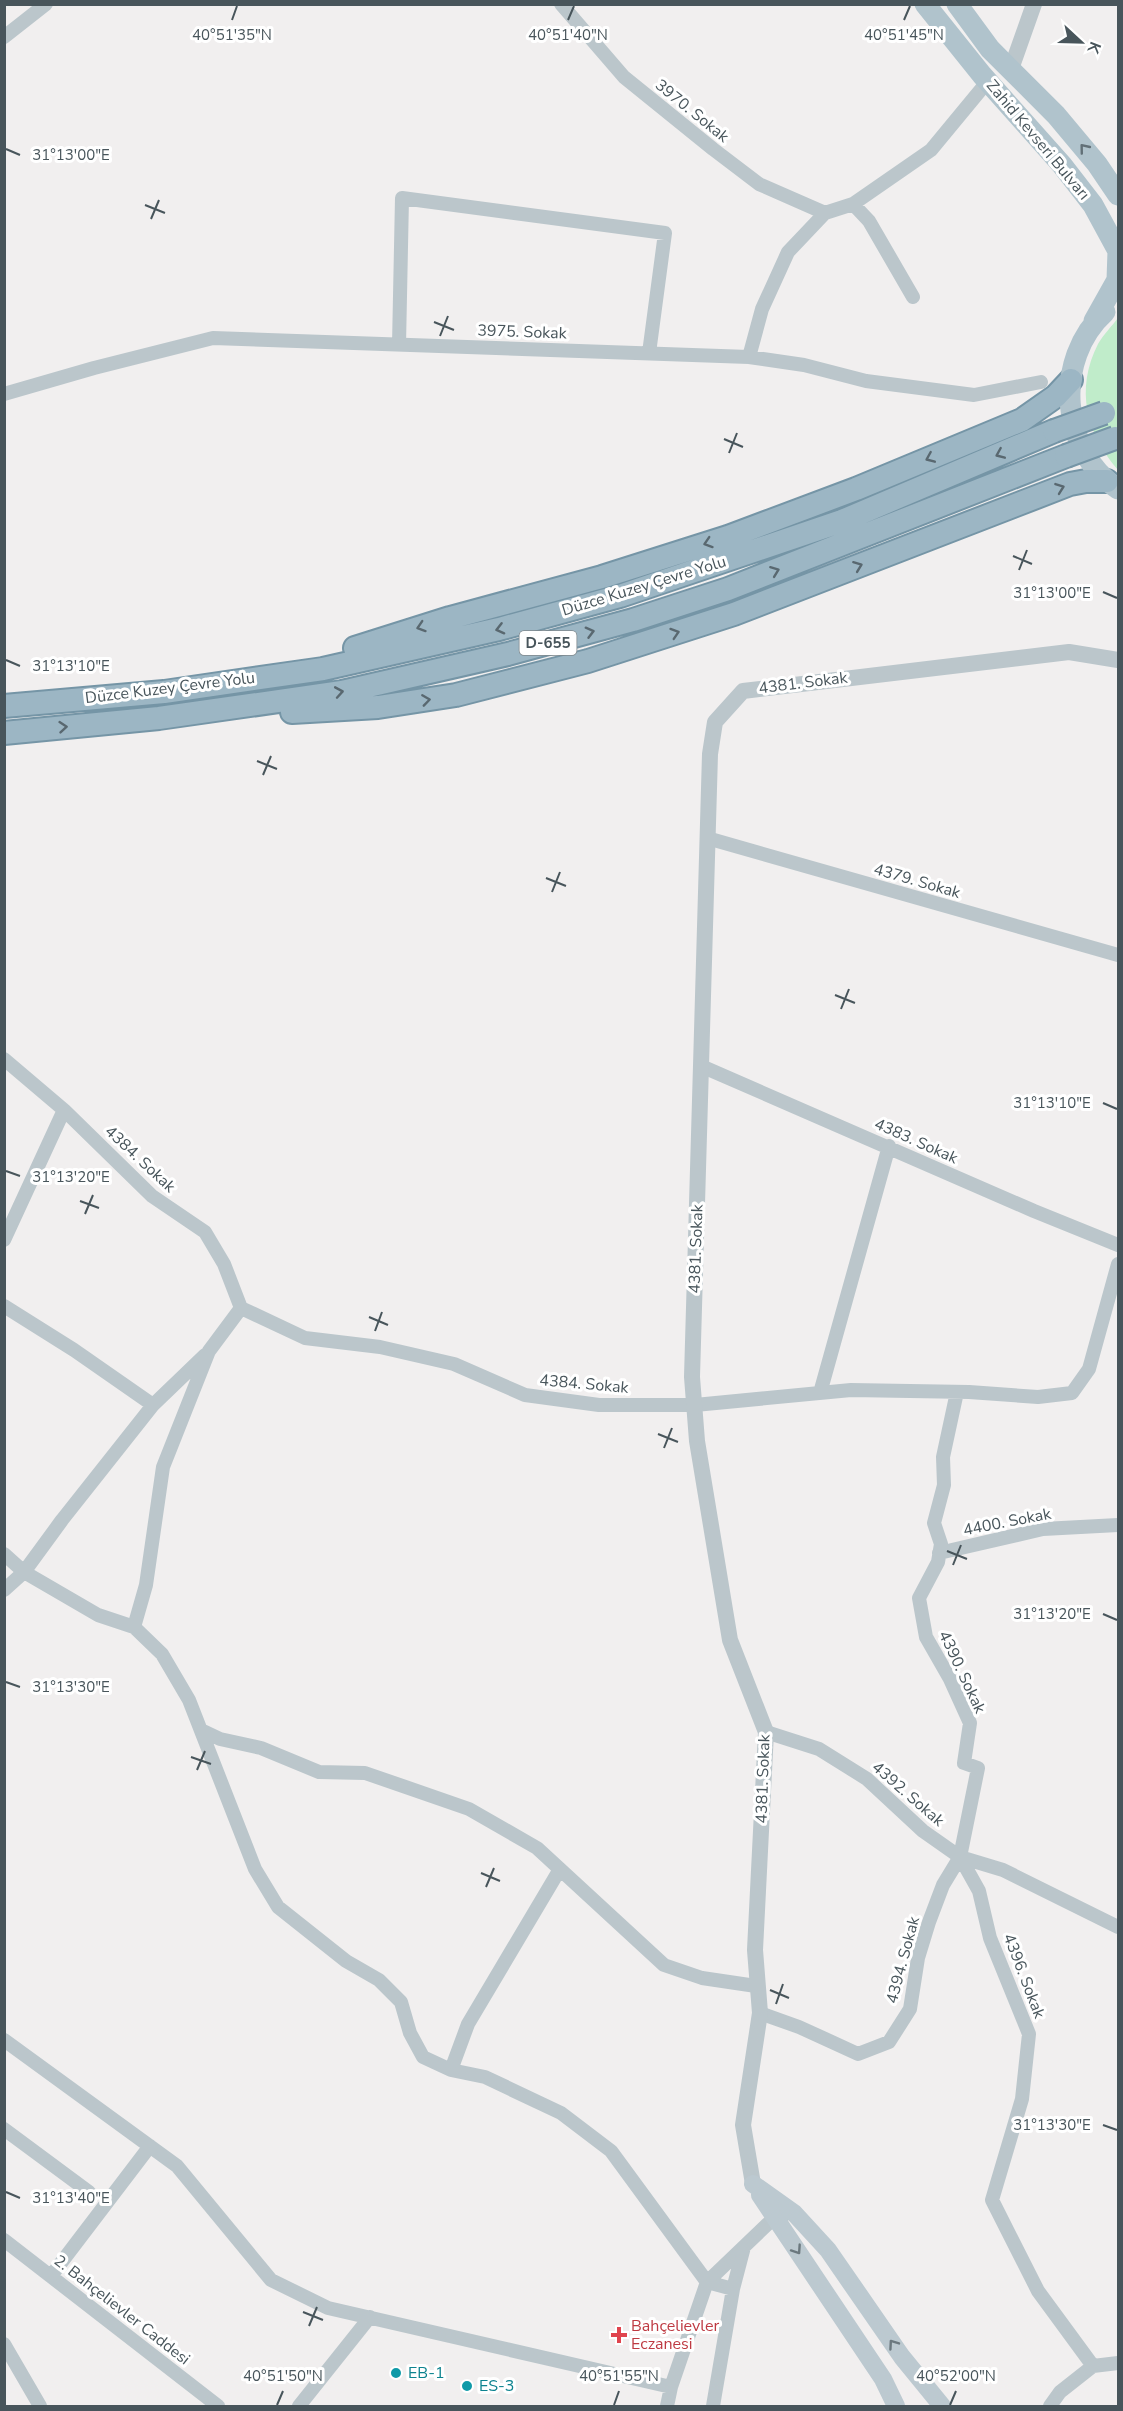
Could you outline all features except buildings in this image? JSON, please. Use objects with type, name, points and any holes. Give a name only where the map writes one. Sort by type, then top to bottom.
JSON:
[{"type":"highway","points":[[164,692],[347,651],[450,618],[602,577],[728,537],[856,489],[1022,420],[1056,396],[1071,380]]},
{"type":"highway","name":"Düzce Kuzey Çevre Yolu","points":[[4,706],[164,692],[323,669],[499,629],[620,596],[842,521],[1111,410]]},
{"type":"highway","name":"Düzce Kuzey Çevre Yolu","points":[[4,733],[159,718],[342,692],[508,654],[633,620],[728,589],[1117,437]]},
{"type":"highway","points":[[159,718],[367,707],[456,695],[588,661],[734,614],[1070,484],[1086,481],[1113,485]]},
{"type":"main road","name":"Zahid Kevseri Bulvarı","points":[[925,4],[987,81],[1062,165],[1087,197],[1118,251],[1117,280],[1075,356],[1069,394],[1073,426],[1086,456],[1113,485]]},
{"type":"main road","name":"Zahid Kevseri Bulvarı","points":[[957,4],[990,49],[1056,115],[1097,164],[1119,195]]},
{"type":"main road","points":[[1094,321],[1119,300]]},
{"type":"main road","points":[[753,2184],[794,2213],[828,2250],[902,2357],[942,2406]]},
{"type":"main road","points":[[753,2184],[883,2379],[896,2406]]},
{"type":"street","points":[[4,36],[46,4]]},
{"type":"street","name":"3970. Sokak","points":[[561,4],[624,77],[712,149],[759,184],[825,213]]},
{"type":"street","points":[[1011,69],[1034,4]]},
{"type":"street","points":[[749,357],[762,309],[788,252],[825,213],[853,204],[931,150],[987,81]]},
{"type":"street","points":[[399,345],[402,198],[665,233],[649,353]]},
{"type":"street","points":[[853,204],[868,221],[913,297]]},
{"type":"street","name":"3975. Sokak","points":[[4,394],[94,368],[213,338],[749,357],[804,365],[866,381],[974,395],[1041,382]]},
{"type":"street","name":"4381. Sokak","points":[[753,2184],[743,2125],[760,2013],[756,1986],[755,1950],[766,1732],[730,1640],[697,1441],[692,1377],[710,754],[715,722],[743,691],[1069,652],[1119,660]]},
{"type":"street","name":"4379. Sokak","points":[[708,838],[1119,955]]},
{"type":"street","name":"4384. Sokak","points":[[4,1059],[64,1110],[152,1196],[205,1232],[224,1264],[241,1308],[304,1338],[380,1347],[454,1364],[525,1395],[599,1405],[695,1405],[851,1390],[957,1392],[1038,1397],[1072,1393],[1089,1369],[1119,1264]]},
{"type":"street","name":"4383. Sokak","points":[[701,1066],[1034,1211],[1119,1245]]},
{"type":"street","points":[[4,1240],[64,1110]]},
{"type":"street","points":[[820,1393],[889,1146]]},
{"type":"street","points":[[4,1306],[74,1350],[153,1405]]},
{"type":"street","points":[[4,1590],[24,1572],[153,1405],[209,1351],[241,1308]]},
{"type":"street","points":[[134,1627],[146,1585],[163,1467],[209,1351]]},
{"type":"street","points":[[939,1554],[941,1544],[934,1523],[944,1485],[943,1457],[957,1392]]},
{"type":"street","name":"4400. Sokak","points":[[939,1554],[1043,1529],[1119,1525]]},
{"type":"street","points":[[4,1554],[24,1572],[98,1616],[134,1627],[162,1654],[189,1700],[255,1869],[278,1907],[346,1961],[379,1980],[401,2002],[410,2032],[423,2057],[451,2070],[485,2077],[561,2113],[611,2151],[707,2282],[733,2289]]},
{"type":"street","name":"4390. Sokak","points":[[939,1554],[938,1562],[919,1598],[926,1636],[950,1679],[970,1723],[964,1763],[978,1768],[960,1857]]},
{"type":"street","points":[[201,1730],[220,1739],[261,1748],[319,1772],[365,1773],[469,1809],[537,1848],[664,1965],[702,1978],[756,1986]]},
{"type":"street","name":"4392. Sokak","points":[[766,1732],[819,1749],[867,1779],[923,1831],[960,1857]]},
{"type":"street","points":[[960,1857],[1003,1870],[1119,1927]]},
{"type":"street","name":"4394. Sokak","points":[[760,2013],[800,2027],[858,2054],[889,2042],[910,2009],[918,1958],[942,1885],[960,1857]]},
{"type":"street","name":"4396. Sokak","points":[[960,1857],[979,1891],[990,1938],[1029,2034],[1022,2098],[992,2200],[1038,2290],[1093,2366]]},
{"type":"street","points":[[451,2070],[468,2024],[560,1869]]},
{"type":"street","points":[[4,2040],[177,2166],[271,2280],[328,2308],[671,2386]]},
{"type":"street","points":[[4,2129],[89,2192]]},
{"type":"street","points":[[51,2276],[150,2146]]},
{"type":"street","points":[[667,2406],[671,2386],[707,2282],[775,2217],[794,2213]]},
{"type":"street","name":"2. Bahçelievler Caddesi","points":[[4,2240],[218,2406]]},
{"type":"street","points":[[713,2406],[733,2289],[744,2247]]},
{"type":"street","points":[[299,2406],[370,2318]]},
{"type":"street","points":[[4,2344],[40,2406]]},
{"type":"street","points":[[1050,2406],[1060,2392],[1093,2366],[1119,2363]]},
{"type":"green space","points":[[1118,318],[1118,470],[1098,441],[1087,410],[1086,394],[1087,377],[1098,344]]},
{"type":"place","name":"Bahçelievler Eczanesi","points":[[619,2335]]},
{"type":"place","name":"EB-1","points":[[396,2373]]},
{"type":"place","name":"ES-3","points":[[467,2386]]}]
